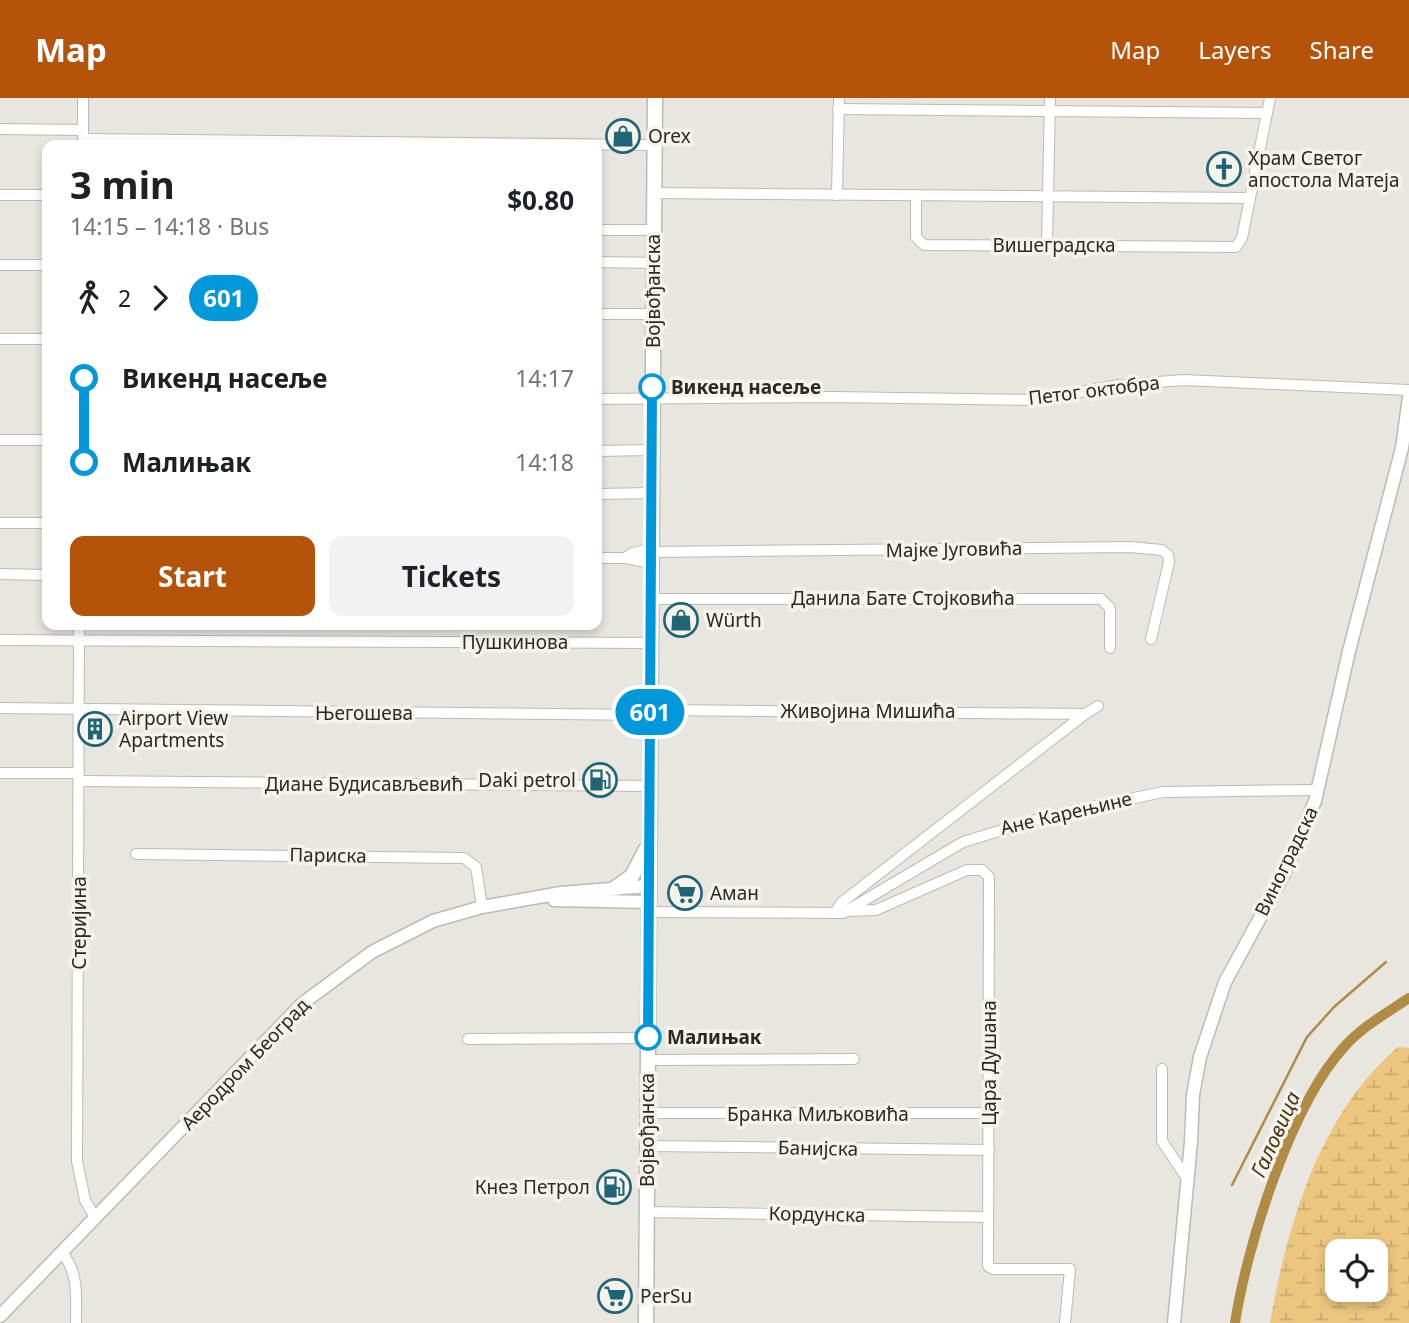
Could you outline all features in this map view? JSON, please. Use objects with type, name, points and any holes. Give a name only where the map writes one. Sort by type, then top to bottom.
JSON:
[{"type":"main road","name":"Војвођанска","points":[[646,1323],[654,98]]},
{"type":"main road","points":[[615,888],[636,871],[649,841]]},
{"type":"street","points":[[83,98],[83,138]]},
{"type":"street","points":[[1047,244],[1050,98]]},
{"type":"street","points":[[654,193],[1048,194],[1250,198],[1270,98]]},
{"type":"street","points":[[837,195],[839,103],[1267,113]]},
{"type":"street","points":[[0,130],[83,138],[246,140]]},
{"type":"street","points":[[602,144],[654,145]]},
{"type":"street","points":[[0,195],[42,195]]},
{"type":"street","name":"Вишеградска","points":[[916,195],[916,237],[924,245],[1238,246],[1250,198]]},
{"type":"street","points":[[602,230],[653,230]]},
{"type":"street","points":[[602,262],[653,263]]},
{"type":"street","points":[[0,265],[42,265]]},
{"type":"street","points":[[602,314],[653,314]]},
{"type":"street","points":[[0,339],[42,339]]},
{"type":"street","name":"Петог октобра","points":[[602,399],[1035,400],[1119,385],[1184,380],[1409,390]]},
{"type":"street","name":"Виноградска","points":[[1174,1323],[1194,1086],[1209,1024],[1236,961],[1283,876],[1318,790],[1349,651],[1406,449],[1409,397]]},
{"type":"street","points":[[0,440],[42,440]]},
{"type":"street","points":[[602,451],[652,450]]},
{"type":"street","points":[[602,494],[651,493]]},
{"type":"street","points":[[0,523],[42,523]]},
{"type":"street","name":"Мајке Југовића","points":[[651,555],[1130,547],[1162,550],[1168,555],[1169,562],[1151,639]]},
{"type":"street","points":[[602,558],[651,555]]},
{"type":"street","points":[[0,574],[42,575]]},
{"type":"street","name":"Данила Бате Стојковића","points":[[652,599],[1101,599],[1111,608],[1110,648]]},
{"type":"street","name":"Стеријина","points":[[79,630],[77,1161],[85,1200],[95,1218]]},
{"type":"street","name":"Пушкинова","points":[[0,640],[651,643]]},
{"type":"street","points":[[1085,714],[1098,706]]},
{"type":"street","name":"Његошева","points":[[0,708],[650,712]]},
{"type":"street","name":"Живојина Мишића","points":[[650,712],[1085,714]]},
{"type":"street","name":"Ане Карењине","points":[[835,913],[841,903],[1085,714]]},
{"type":"street","name":"Диане Будисављевић","points":[[0,773],[79,777],[650,786]]},
{"type":"street","name":"Ане Карењине","points":[[648,907],[835,913],[848,911],[963,842],[1048,816],[1163,792],[1318,790]]},
{"type":"street","name":"Париска","points":[[136,854],[464,858],[475,867],[482,907]]},
{"type":"street","name":"Цара Душана","points":[[848,911],[876,910],[967,870],[986,872],[990,883],[989,1267],[1070,1269],[1065,1323]]},
{"type":"street","name":"Аеродром Београд","points":[[0,1315],[319,989],[372,952],[407,932],[482,907],[615,888],[649,886]]},
{"type":"street","name":"Аеродром Београд","points":[[543,898],[648,907]]},
{"type":"street","points":[[468,1039],[648,1038]]},
{"type":"street","points":[[648,1060],[854,1059]]},
{"type":"street","points":[[1162,1069],[1162,1141],[1188,1180]]},
{"type":"street","name":"Бранка Миљковића","points":[[647,1114],[989,1114]]},
{"type":"street","name":"Банијска","points":[[647,1146],[989,1150]]},
{"type":"street","name":"Кордунска","points":[[647,1212],[988,1217]]},
{"type":"street","points":[[62,1252],[74,1269],[76,1323]]},
{"type":"green space","points":[[1398,1047],[1409,1048],[1409,1323],[1270,1323],[1297,1210],[1311,1173],[1347,1104],[1371,1074]]},
{"type":"waterway","points":[[1232,1185],[1307,1037],[1334,1007],[1386,962]]},
{"type":"waterway","name":"Галовица","points":[[1235,1323],[1261,1216],[1274,1177],[1307,1103],[1325,1071],[1345,1046],[1360,1032],[1409,998]]},
{"type":"bus line","name":"601","points":[[648,1037],[652,387]]},
{"type":"place","name":"Orex","points":[[623,136]]},
{"type":"place","name":"Храм Светог апостола Матеја","points":[[1224,169]]},
{"type":"place","name":"Викенд насеље","points":[[652,387]]},
{"type":"place","name":"Würth","points":[[681,620]]},
{"type":"place","name":"Airport View Apartments","points":[[95,729]]},
{"type":"place","name":"Daki petrol","points":[[600,780]]},
{"type":"place","name":"Аман","points":[[685,893]]},
{"type":"place","name":"Малињак","points":[[648,1037]]},
{"type":"place","name":"Кнез Петрол","points":[[614,1187]]},
{"type":"place","name":"PerSu","points":[[615,1296]]}]
